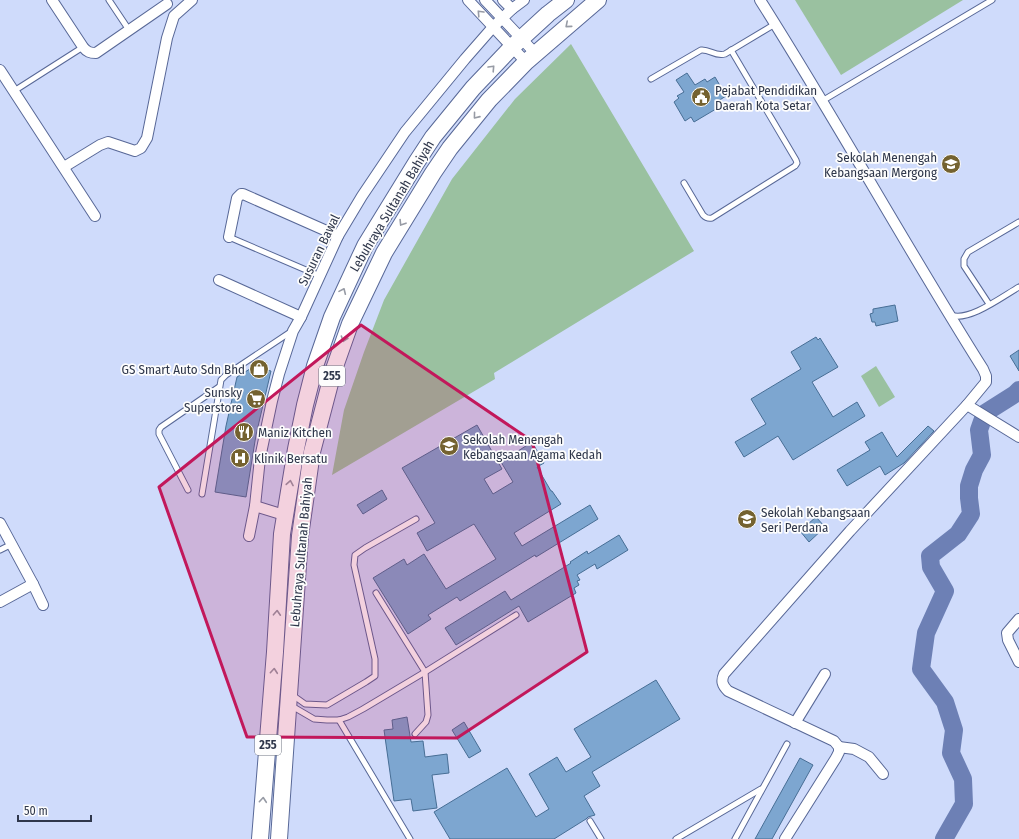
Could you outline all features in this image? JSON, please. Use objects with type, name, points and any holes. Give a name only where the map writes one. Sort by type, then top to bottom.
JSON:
[{"type":"main road","name":"Lebuhraya Sultanah Bahiyah","points":[[260,839],[284,515],[305,405],[315,366],[332,317],[365,246],[433,137],[473,88],[516,42],[566,0]]},
{"type":"main road","name":"Lebuhraya Sultanah Bahiyah","points":[[279,839],[300,536],[312,452],[333,372],[350,324],[384,253],[450,148],[489,100],[531,57],[598,0]]},
{"type":"street","points":[[52,0],[83,47],[86,51],[91,53],[96,53],[165,2],[174,16]]},
{"type":"street","points":[[64,167],[100,144],[108,142],[135,151],[141,148],[147,138],[167,38],[174,16],[192,0]]},
{"type":"street","points":[[468,0],[493,27],[516,42],[531,57]]},
{"type":"street","points":[[485,0],[502,18],[516,42]]},
{"type":"street","points":[[503,0],[512,9]]},
{"type":"street","name":"Susuran Bawal","points":[[249,536],[256,506],[260,458],[278,381],[293,331],[301,317],[338,236],[362,196],[405,132],[493,27],[524,0]]},
{"type":"street","points":[[760,0],[822,100],[986,376],[986,382],[967,405],[850,531],[724,674],[722,680],[724,687],[728,691],[834,741],[839,747],[854,749],[869,757],[883,774]]},
{"type":"street","points":[[0,70],[95,216]]},
{"type":"street","points":[[229,237],[237,198],[241,194],[338,236]]},
{"type":"street","points":[[218,280],[301,317]]},
{"type":"street","points":[[967,405],[1019,437]]},
{"type":"street","points":[[256,506],[284,515]]},
{"type":"street","points":[[0,523],[43,605]]},
{"type":"street","points":[[0,602],[33,584]]},
{"type":"street","points":[[1019,619],[1008,633],[1008,640],[1019,662]]},
{"type":"street","points":[[795,723],[825,674]]},
{"type":"street","points":[[785,839],[836,758],[839,752],[839,747]]},
{"type":"lane","points":[[109,0],[129,30]]},
{"type":"lane","points":[[822,100],[992,0]]},
{"type":"lane","points":[[651,79],[701,50],[705,49],[719,55],[725,54],[775,24]]},
{"type":"lane","points":[[14,91],[83,47]]},
{"type":"lane","points":[[684,183],[705,218],[708,219],[712,218],[795,166],[797,163],[731,50]]},
{"type":"lane","points":[[990,304],[964,266],[964,259],[968,252],[1019,222]]},
{"type":"lane","points":[[229,237],[320,276]]},
{"type":"lane","points":[[948,314],[955,316],[973,313],[1019,286]]},
{"type":"lane","points":[[202,494],[221,380],[226,375],[293,331]]},
{"type":"lane","points":[[188,490],[159,434],[159,430],[161,427],[219,387]]},
{"type":"lane","points":[[289,698],[305,704],[327,705],[374,676],[375,659],[354,565],[355,555],[416,520]]},
{"type":"lane","points":[[0,550],[12,544]]},
{"type":"lane","points":[[376,593],[425,672],[428,715],[426,722],[415,734]]},
{"type":"lane","points":[[289,698],[314,719],[339,720],[348,717],[425,672],[516,615]]},
{"type":"lane","points":[[339,720],[410,839]]},
{"type":"lane","points":[[735,839],[787,744]]},
{"type":"lane","points":[[676,839],[762,788]]},
{"type":"lane","points":[[590,821],[601,839]]},
{"type":"highlighted area","points":[[361,325],[532,441],[587,652],[457,738],[247,737],[159,487]]},
{"type":"green space","points":[[795,0],[963,0],[841,75]]},
{"type":"green space","points":[[571,44],[694,251],[494,373],[495,379],[332,475],[344,410],[384,300],[452,179],[515,99]]},
{"type":"green space","points":[[876,366],[895,397],[879,407],[861,376]]},
{"type":"building","name":"Pejabat Pendidikan Daerah Kota Setar","points":[[687,73],[695,85],[705,79],[707,82],[715,77],[726,96],[718,101],[721,106],[694,122],[691,117],[685,121],[674,102],[679,98],[677,96],[684,92],[676,80]]},
{"type":"building","points":[[895,305],[898,321],[876,326],[875,322],[872,322],[870,314],[873,313],[873,309]]},
{"type":"building","points":[[816,337],[818,340],[820,338],[838,367],[812,382],[833,417],[857,402],[865,416],[793,460],[778,436],[744,457],[735,442],[766,424],[751,399],[801,369],[791,352]]},
{"type":"building","points":[[1019,350],[1019,371],[1010,356]]},
{"type":"building","points":[[253,367],[271,371],[256,435],[246,497],[215,492],[226,426],[237,377]]},
{"type":"building","points":[[477,425],[502,469],[484,479],[493,494],[513,482],[501,462],[532,442],[544,463],[537,467],[551,491],[561,504],[514,533],[522,546],[590,505],[598,519],[536,557],[535,555],[460,601],[457,597],[428,615],[431,619],[408,634],[373,578],[404,559],[407,565],[424,554],[446,589],[496,559],[474,524],[427,551],[417,533],[435,523],[402,468]]},
{"type":"building","points":[[928,426],[934,431],[904,463],[885,475],[880,466],[847,486],[837,470],[870,450],[865,442],[882,432],[897,457]]},
{"type":"building","points":[[382,490],[387,499],[363,514],[357,505]]},
{"type":"building","points":[[816,517],[825,527],[809,542],[800,531]]},
{"type":"building","points":[[619,535],[628,550],[597,569],[595,564],[577,575],[580,580],[577,581],[579,585],[574,588],[576,593],[528,622],[519,606],[456,645],[445,628],[505,591],[511,600],[571,563],[570,562],[587,551],[588,554]]},
{"type":"building","points":[[656,680],[680,719],[592,772],[600,786],[584,796],[595,815],[588,817],[554,839],[450,839],[434,812],[507,768],[536,817],[549,809],[529,774],[557,757],[566,772],[591,757],[574,729]]},
{"type":"building","points":[[407,717],[411,742],[423,741],[425,757],[447,754],[449,773],[432,775],[437,808],[413,811],[411,799],[394,801],[384,730],[393,729],[392,720]]},
{"type":"building","points":[[464,722],[481,751],[469,758],[452,730]]},
{"type":"building","points":[[800,758],[813,765],[772,839],[755,839]]},
{"type":"waterway","points":[[944,839],[964,804],[963,779],[951,753],[954,730],[945,702],[921,669],[926,633],[945,591],[931,567],[930,556],[958,534],[971,514],[969,486],[974,470],[982,455],[979,430],[985,413],[1019,390]]},
{"type":"place","name":"Pejabat Pendidikan Daerah Kota Setar","points":[[701,97]]},
{"type":"place","name":"Sekolah Menengah Kebangsaan Mergong","points":[[951,164]]},
{"type":"place","name":"GS Smart Auto Sdn Bhd","points":[[259,369]]},
{"type":"place","name":"Sunsky Superstore","points":[[256,399]]},
{"type":"place","name":"Maniz Kitchen","points":[[244,432]]},
{"type":"place","name":"Sekolah Menengah Kebangsaan Agama Kedah","points":[[449,446]]},
{"type":"place","name":"Klinik Bersatu","points":[[240,458]]},
{"type":"place","name":"Sekolah Kebangsaan Seri Perdana","points":[[747,519]]}]
